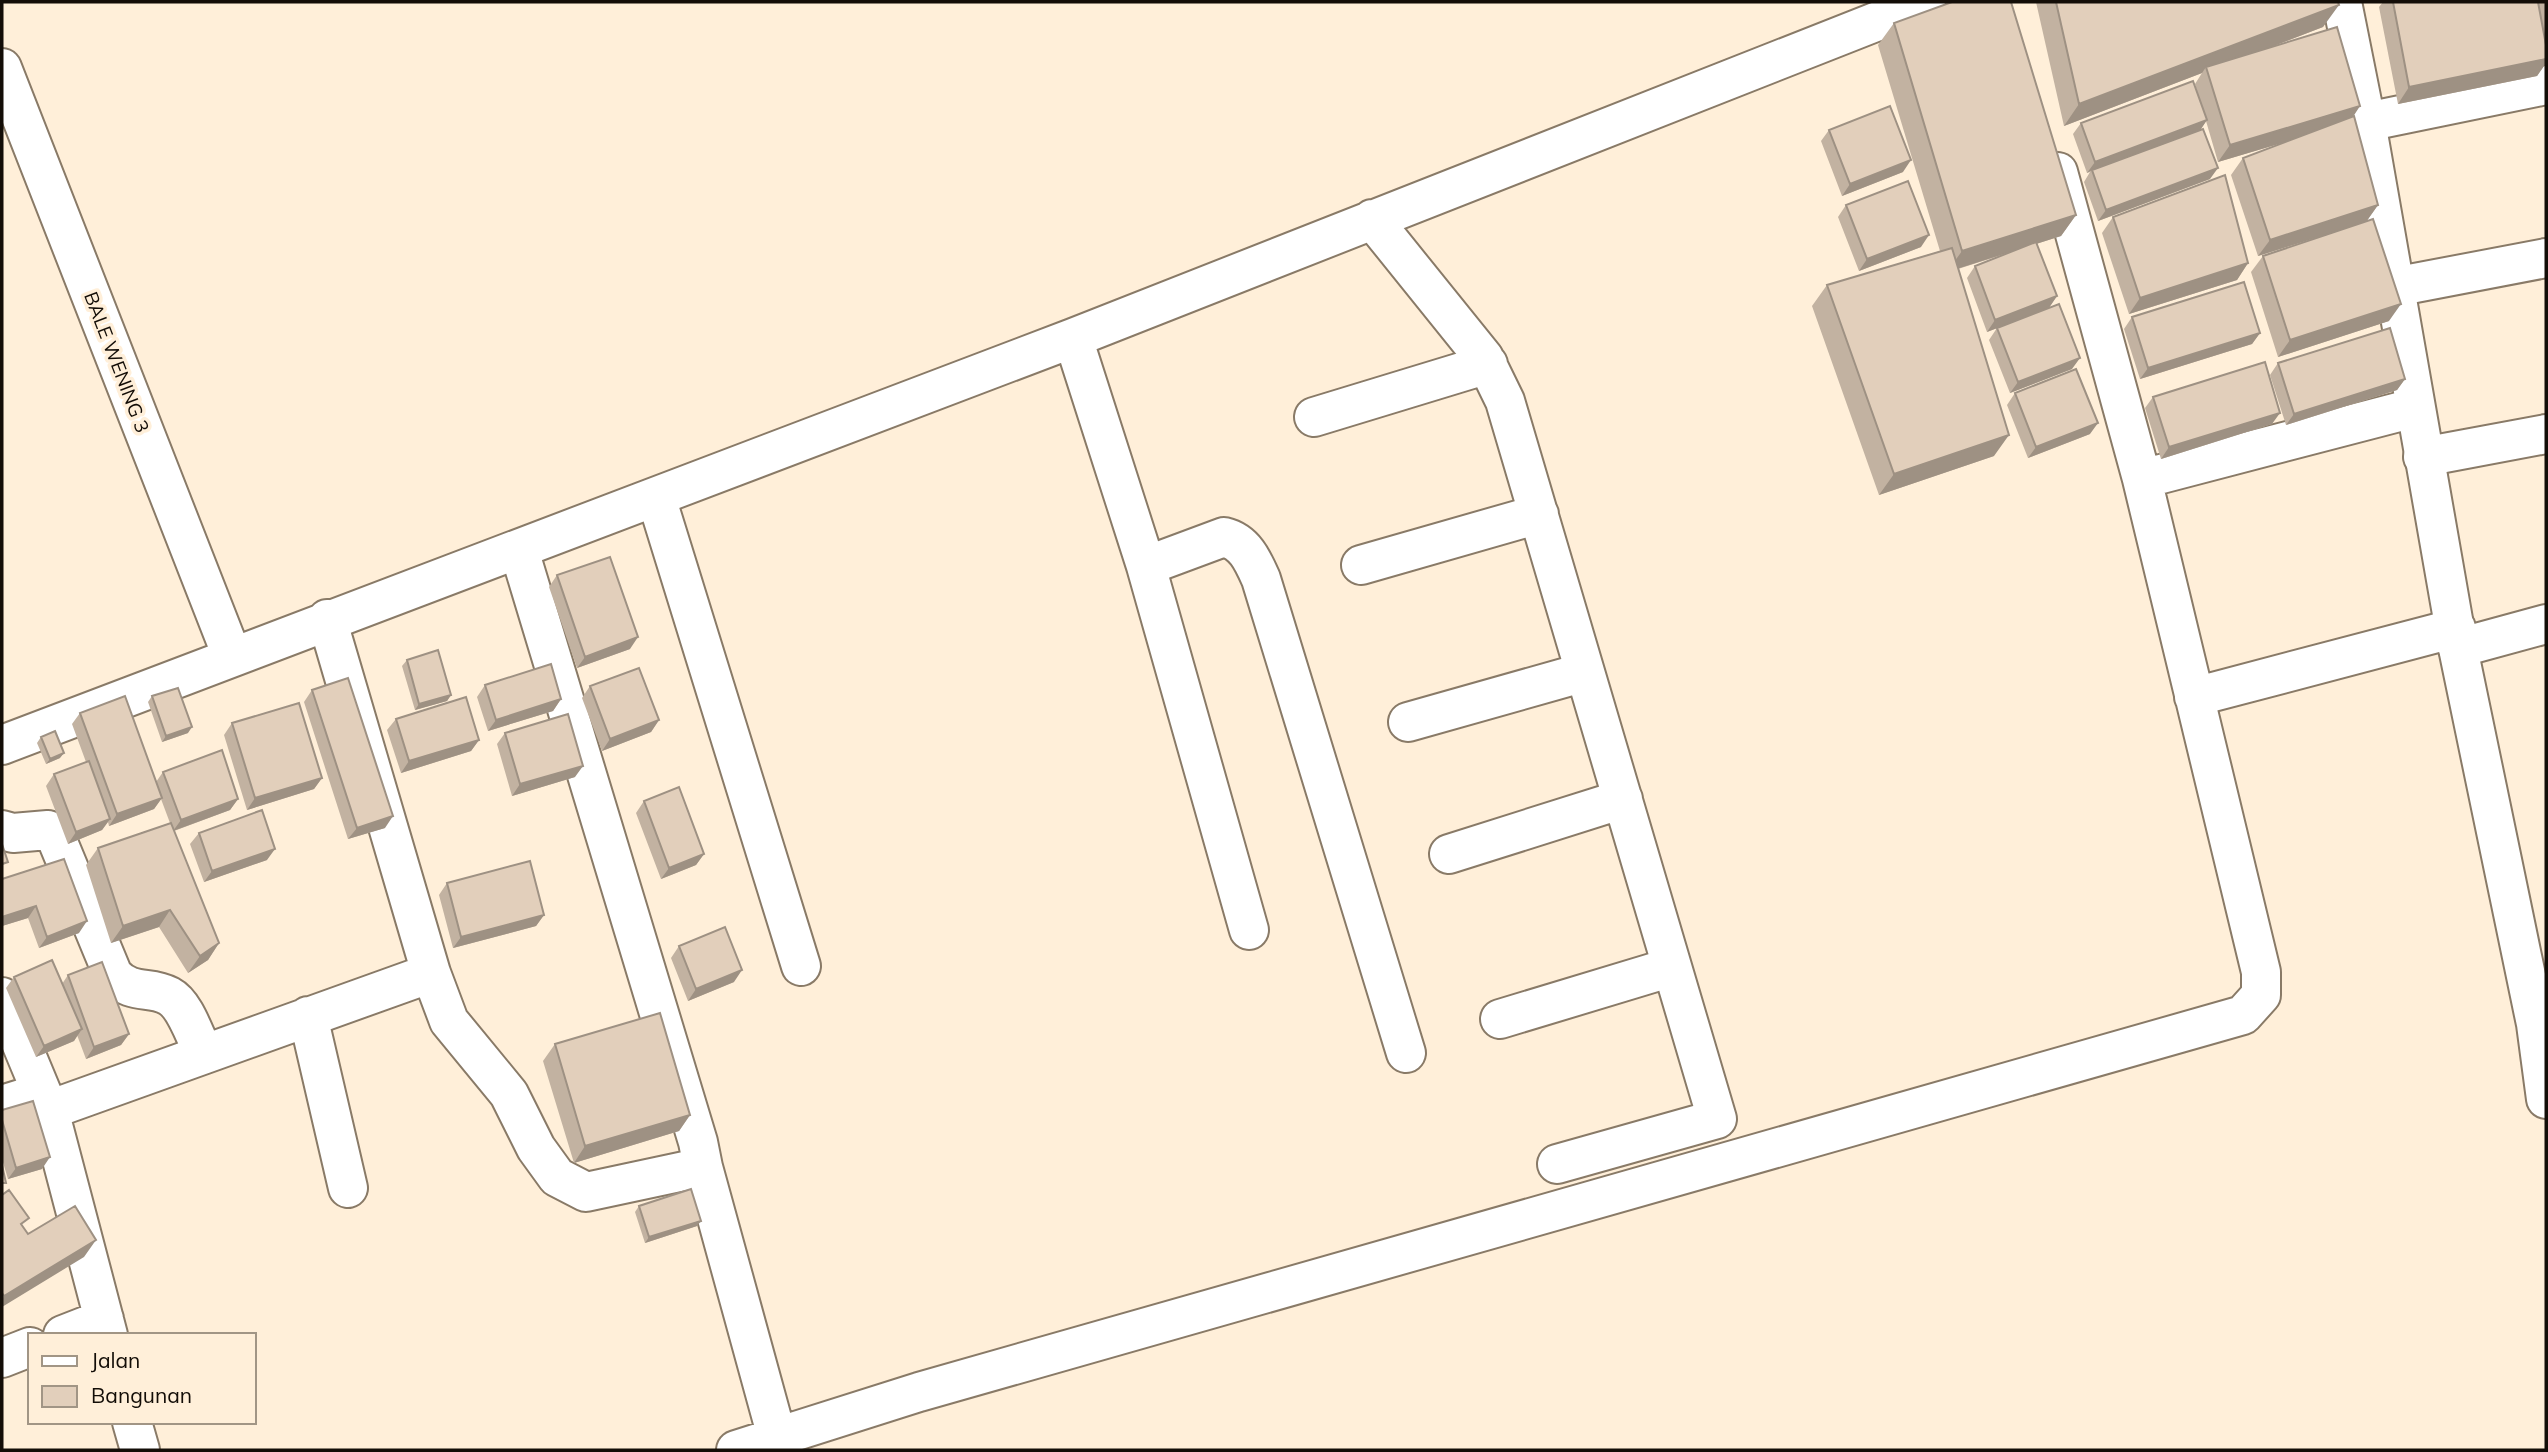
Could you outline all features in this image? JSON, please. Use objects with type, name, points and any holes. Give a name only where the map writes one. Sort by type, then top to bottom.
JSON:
[{"type":"street","points":[[2,744],[1073,338],[1926,2]]},
{"type":"street","points":[[2342,2],[2366,122],[2414,408],[2457,638],[2541,1023],[2546,1099]]},
{"type":"street","name":"BALE WENING 3","points":[[2,68],[232,656]]},
{"type":"street","points":[[2366,122],[2546,85]]},
{"type":"street","points":[[736,1450],[919,1392],[2243,1015],[2261,995],[2261,972],[2142,479],[2047,134]]},
{"type":"street","points":[[1372,219],[1488,364],[1505,401],[1717,1119],[1557,1164]]},
{"type":"street","points":[[2394,287],[2546,258]]},
{"type":"street","points":[[1073,338],[1146,566],[1249,930]]},
{"type":"street","points":[[1314,418],[1488,364]]},
{"type":"street","points":[[2142,479],[2414,408]]},
{"type":"street","points":[[2423,457],[2546,435]]},
{"type":"street","points":[[656,497],[801,966]]},
{"type":"street","points":[[1361,565],[1539,514]]},
{"type":"street","points":[[1146,566],[1224,537],[1234,539],[1252,560],[1261,579],[1406,1053]]},
{"type":"street","points":[[519,550],[698,1142],[777,1437]]},
{"type":"street","points":[[327,619],[431,973],[449,1021],[509,1094],[536,1148],[557,1177],[586,1192],[703,1167]]},
{"type":"street","points":[[2194,697],[2457,638],[2546,624]]},
{"type":"street","points":[[1408,722],[1585,673]]},
{"type":"street","points":[[1449,854],[1623,799]]},
{"type":"street","points":[[2,830],[13,833],[48,830],[55,835],[113,975],[124,986],[169,996],[179,1006],[204,1054]]},
{"type":"street","points":[[1500,1019],[1672,967]]},
{"type":"street","points":[[2,1105],[45,1101],[204,1054],[431,973]]},
{"type":"street","points":[[2,997],[45,1101],[106,1327],[74,1333]]},
{"type":"street","points":[[308,1016],[348,1188]]},
{"type":"street","points":[[2,1358],[28,1348]]},
{"type":"street","points":[[132,1424],[139,1450]]},
{"type":"building","points":[[1952,2],[2011,2],[2076,215],[1962,251],[1894,23]]},
{"type":"building","points":[[2056,2],[2338,2],[2339,5],[2079,104]]},
{"type":"building","points":[[2393,2],[2538,2],[2546,59],[2409,87]]},
{"type":"building","points":[[2337,27],[2360,106],[2230,145],[2206,67]]},
{"type":"building","points":[[2193,81],[2207,120],[2095,162],[2081,123]]},
{"type":"building","points":[[1890,106],[1911,160],[1850,184],[1829,130]]},
{"type":"building","points":[[2354,116],[2378,205],[2270,240],[2243,158]]},
{"type":"building","points":[[2203,129],[2218,168],[2106,210],[2092,170]]},
{"type":"building","points":[[2225,175],[2248,263],[2140,298],[2113,217]]},
{"type":"building","points":[[1908,181],[1929,235],[1867,259],[1846,205]]},
{"type":"building","points":[[2373,219],[2401,304],[2290,340],[2263,256]]},
{"type":"building","points":[[2036,242],[2057,296],[1995,320],[1975,266]]},
{"type":"building","points":[[1952,248],[2009,435],[1894,474],[1827,285]]},
{"type":"building","points":[[2244,282],[2260,333],[2148,368],[2132,317]]},
{"type":"building","points":[[2059,304],[2080,358],[2018,382],[1997,328]]},
{"type":"building","points":[[2390,328],[2405,379],[2294,414],[2278,363]]},
{"type":"building","points":[[2265,362],[2280,413],[2169,447],[2153,397]]},
{"type":"building","points":[[2076,369],[2098,423],[2036,447],[2015,393]]},
{"type":"building","points":[[610,557],[638,637],[585,657],[557,575]]},
{"type":"building","points":[[438,650],[451,695],[419,704],[407,660]]},
{"type":"building","points":[[551,664],[561,699],[496,720],[485,685]]},
{"type":"building","points":[[639,668],[659,720],[610,739],[590,686]]},
{"type":"building","points":[[348,678],[393,816],[357,828],[312,690]]},
{"type":"building","points":[[178,688],[192,727],[166,736],[152,696]]},
{"type":"building","points":[[125,696],[162,798],[117,814],[80,713]]},
{"type":"building","points":[[466,697],[479,740],[409,761],[396,719]]},
{"type":"building","points":[[299,703],[322,778],[255,798],[232,723]]},
{"type":"building","points":[[568,714],[583,766],[520,784],[505,733]]},
{"type":"building","points":[[55,731],[64,753],[50,759],[41,737]]},
{"type":"building","points":[[222,750],[238,799],[181,820],[163,772]]},
{"type":"building","points":[[89,761],[110,819],[76,832],[54,774]]},
{"type":"building","points":[[679,787],[704,854],[669,868],[644,801]]},
{"type":"building","points":[[262,810],[275,849],[212,871],[199,833]]},
{"type":"building","points":[[171,823],[219,943],[200,956],[170,910],[123,926],[98,848]]},
{"type":"building","points":[[2,844],[8,862],[2,864]]},
{"type":"building","points":[[64,859],[87,921],[47,937],[36,906],[2,917],[2,879]]},
{"type":"building","points":[[530,861],[544,915],[461,937],[447,883]]},
{"type":"building","points":[[725,927],[742,970],[696,989],[679,946]]},
{"type":"building","points":[[52,960],[82,1029],[44,1046],[14,977]]},
{"type":"building","points":[[102,962],[129,1034],[94,1047],[68,975]]},
{"type":"building","points":[[660,1013],[690,1115],[585,1146],[555,1044]]},
{"type":"building","points":[[33,1101],[50,1157],[16,1168],[2,1120],[2,1110]]},
{"type":"building","points":[[2,1165],[6,1183],[2,1183]]},
{"type":"building","points":[[691,1189],[701,1221],[649,1237],[639,1206]]},
{"type":"building","points":[[9,1190],[29,1218],[21,1224],[28,1234],[75,1206],[96,1240],[4,1296],[2,1195]]}]
